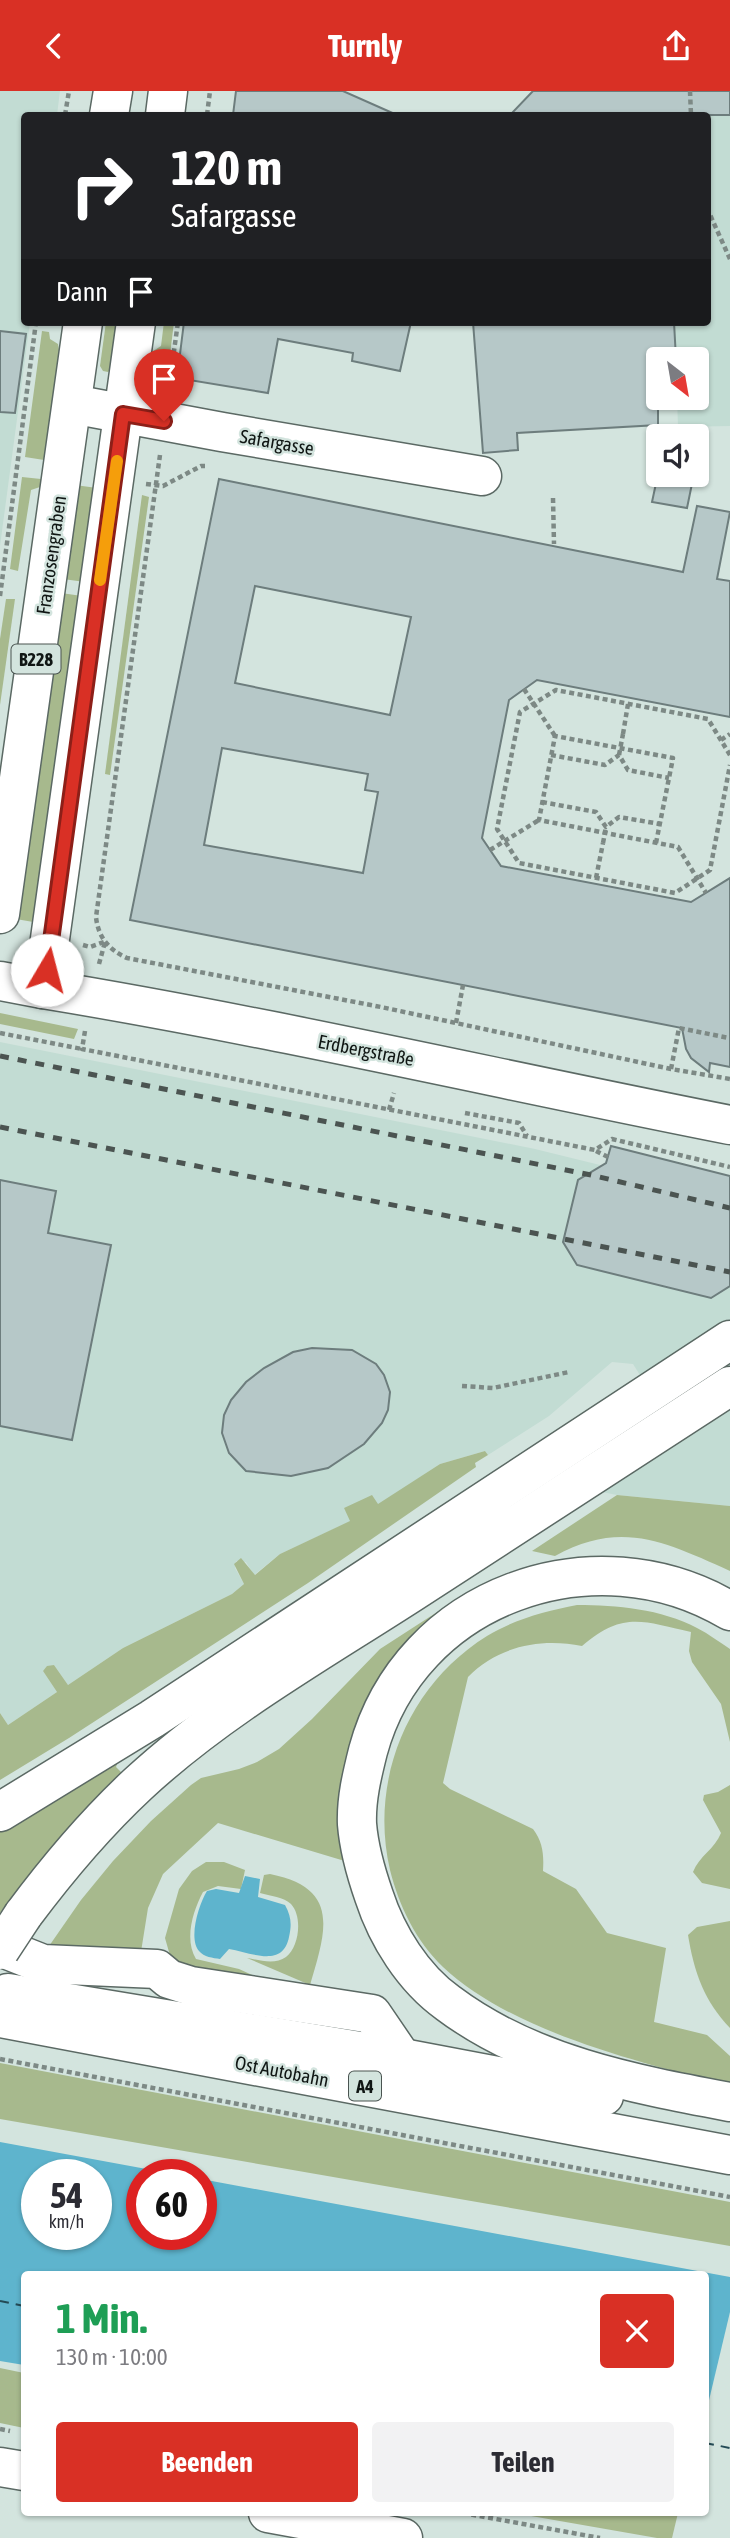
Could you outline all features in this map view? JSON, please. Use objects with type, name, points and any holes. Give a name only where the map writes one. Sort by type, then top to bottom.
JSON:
[{"type":"main road","points":[[110,112],[113,91]]},
{"type":"main road","points":[[165,112],[168,91]]},
{"type":"main road","name":"Franzosengraben","points":[[0,913],[82,326]]},
{"type":"main road","name":"B228","points":[[43,989],[135,326]]},
{"type":"main road","name":"Safargasse","points":[[72,404],[482,476]]},
{"type":"main road","name":"Erdbergstraße","points":[[0,981],[440,1065],[730,1125]]},
{"type":"main road","points":[[0,1812],[152,1719],[730,1340]]},
{"type":"main road","points":[[402,2058],[372,2014],[191,1986],[169,1979],[157,1969],[43,1964],[0,1949],[55,1873],[95,1825],[139,1782],[182,1747],[269,1685],[730,1386]]},
{"type":"main road","points":[[730,1611],[687,1590],[629,1576],[556,1579],[492,1600],[442,1633],[418,1655],[397,1682],[372,1734],[359,1792],[357,1823],[369,1882],[389,1933],[423,1980],[446,2002],[487,2028],[554,2058],[640,2085],[730,2102]]},
{"type":"main road","points":[[0,1992],[402,2058],[730,2120]]},
{"type":"main road","name":"Ost Autobahn","points":[[0,2018],[730,2155]]},
{"type":"main road","points":[[0,2467],[21,2470]]},
{"type":"main road","points":[[284,2516],[403,2538]]},
{"type":"path","points":[[66,112],[69,91]]},
{"type":"path","points":[[207,112],[210,91]]},
{"type":"path","points":[[690,91],[691,112]]},
{"type":"path","points":[[711,217],[730,259]]},
{"type":"path","points":[[0,596],[35,326]]},
{"type":"path","points":[[177,326],[96,917],[97,931],[113,952],[127,958],[730,1079]]},
{"type":"path","points":[[156,485],[163,486],[201,466],[211,467]]},
{"type":"path","points":[[553,498],[554,544]]},
{"type":"path","points":[[524,689],[555,736],[538,820]]},
{"type":"path","points":[[730,755],[708,719],[556,690],[520,712],[497,829],[519,863],[674,893],[710,870],[730,765]]},
{"type":"path","points":[[628,704],[619,755],[628,770],[669,778]]},
{"type":"path","points":[[721,740],[730,734]]},
{"type":"path","points":[[555,736],[673,758],[656,843]]},
{"type":"path","points":[[551,755],[605,765],[619,755]]},
{"type":"path","points":[[542,802],[596,813],[606,827]]},
{"type":"path","points":[[596,878],[606,827],[619,817],[660,824]]},
{"type":"path","points":[[490,850],[538,820],[678,847],[706,893],[697,878]]},
{"type":"path","points":[[82,1049],[105,941]]},
{"type":"path","points":[[456,1023],[463,985]]},
{"type":"path","points":[[671,1069],[679,1028],[729,1038]]},
{"type":"path","points":[[0,1033],[595,1150],[608,1157]]},
{"type":"path","points":[[389,1109],[394,1094]]},
{"type":"path","points":[[465,1112],[519,1123],[528,1137]]},
{"type":"path","points":[[595,1150],[612,1139],[730,1167]]},
{"type":"path","points":[[462,1385],[493,1388],[569,1373]]},
{"type":"path","points":[[0,2059],[730,2197]]},
{"type":"path","points":[[479,2516],[600,2538]]},
{"type":"shaded area","points":[[0,91],[60,91],[57,112],[21,112],[21,326],[29,326],[0,546]]},
{"type":"shaded area","points":[[668,91],[730,91],[730,426],[678,424],[677,410],[709,410],[709,347],[675,347],[674,326],[711,326],[711,112],[669,112]]},
{"type":"shaded area","points":[[0,1042],[535,1149],[730,1197],[730,1506],[617,1495],[551,1482],[662,1410],[633,1364],[612,1362],[549,1416],[488,1455],[485,1451],[440,1464],[378,1505],[344,1508],[351,1521],[280,1554],[254,1575],[246,1562],[236,1561],[235,1568],[244,1584],[232,1594],[123,1648],[68,1685],[54,1665],[43,1671],[57,1692],[8,1725],[0,1713]]},
{"type":"green space","points":[[105,326],[118,326],[112,368],[108,372],[103,371],[100,366]]},
{"type":"green space","points":[[164,326],[174,326],[167,379],[160,387],[150,373],[147,355],[161,346]]},
{"type":"green space","points":[[42,331],[49,332],[50,339],[58,344],[59,350],[44,460],[25,457]]},
{"type":"green space","points":[[22,477],[41,479],[40,487],[31,490],[18,571],[10,569]]},
{"type":"green space","points":[[75,485],[97,488],[85,582],[63,579]]},
{"type":"green space","points":[[142,495],[149,497],[110,775],[105,774]]},
{"type":"green space","points":[[61,593],[82,596],[39,923],[16,919]]},
{"type":"green space","points":[[6,599],[15,599],[0,705],[0,639]]},
{"type":"green space","points":[[0,1013],[78,1029],[74,1039],[0,1024]]},
{"type":"green space","points":[[485,1451],[488,1455],[475,1463],[476,1467],[308,1583],[0,1780],[0,1713],[8,1725],[57,1692],[43,1671],[47,1666],[54,1665],[68,1685],[123,1648],[232,1594],[244,1584],[234,1564],[241,1558],[255,1575],[280,1554],[350,1521],[344,1508],[372,1495],[378,1504],[440,1464]]},
{"type":"green space","points":[[617,1495],[730,1506],[730,1571],[665,1544],[644,1539],[602,1539],[579,1545],[555,1556],[532,1551]]},
{"type":"green space","points":[[448,1605],[449,1608],[432,1623],[348,1862],[218,1823],[163,1874],[148,1908],[140,1958],[47,1949],[81,1900],[113,1861],[151,1821],[191,1785],[201,1778],[257,1762],[279,1749],[380,1649]]},
{"type":"green space","points":[[577,1605],[623,1607],[669,1616],[701,1630],[730,1649],[730,1742],[721,1704],[692,1662],[689,1651],[691,1632],[646,1622],[622,1623],[609,1627],[582,1646],[536,1644],[506,1651],[480,1666],[468,1677],[443,1783],[450,1789],[533,1829],[542,1849],[543,1871],[576,1889],[607,1933],[666,1948],[654,2022],[707,2035],[730,2056],[730,2086],[579,2042],[504,2010],[471,1990],[433,1957],[410,1922],[394,1883],[385,1836],[385,1802],[391,1769],[401,1738],[416,1708],[459,1656],[487,1636],[531,1616]]},
{"type":"green space","points":[[119,1759],[116,1767],[122,1773],[58,1840],[0,1913],[0,1830]]},
{"type":"green space","points":[[730,1785],[730,1889],[702,1883],[693,1872],[721,1833],[703,1800],[704,1795],[718,1792]]},
{"type":"green space","points":[[206,1862],[224,1862],[245,1870],[241,1889],[218,1886],[203,1892],[193,1916],[190,1934],[196,1959],[239,1969],[296,1995],[234,1987],[171,1959],[165,1938],[179,1889],[192,1871]]},
{"type":"green space","points":[[270,1874],[293,1881],[308,1890],[318,1901],[323,1915],[323,1930],[310,1985],[247,1958],[277,1961],[286,1957],[294,1946],[298,1932],[297,1916],[291,1904],[281,1898],[260,1893],[264,1875]]},
{"type":"green space","points":[[730,1921],[730,2028],[713,2007],[702,1985],[693,1961],[688,1935],[697,1927]]},
{"type":"green space","points":[[0,2063],[730,2202],[730,2246],[0,2119]]},
{"type":"green space","points":[[0,2368],[21,2372],[21,2427],[0,2423]]},
{"type":"green space","points":[[531,2516],[677,2516],[672,2538],[657,2538]]},
{"type":"water","points":[[245,1876],[260,1879],[258,1897],[285,1905],[291,1924],[286,1947],[280,1953],[265,1956],[229,1949],[220,1959],[203,1955],[194,1938],[198,1912],[207,1891],[216,1889],[239,1893]]},
{"type":"water","points":[[0,2142],[92,2159],[21,2159],[21,2250],[112,2250],[112,2163],[126,2165],[126,2250],[217,2250],[217,2182],[698,2271],[21,2271],[21,2364],[0,2361]]},
{"type":"water","points":[[709,2273],[730,2277],[730,2493],[709,2489]]},
{"type":"pier","points":[[730,2312],[730,2496],[709,2493],[709,2400]]},
{"type":"building","points":[[236,91],[343,91],[390,112],[233,112]]},
{"type":"building","points":[[533,91],[730,91],[730,115],[711,115],[711,112],[513,112]]},
{"type":"building","points":[[184,326],[410,326],[400,371],[352,361],[353,353],[278,339],[268,393],[177,378]]},
{"type":"building","points":[[473,326],[674,326],[675,347],[646,347],[646,410],[658,410],[658,424],[517,433],[518,450],[483,453]]},
{"type":"building","points":[[0,331],[26,334],[15,413],[0,412]]},
{"type":"building","points":[[219,479],[683,572],[697,506],[730,512],[717,579],[730,581],[730,717],[537,680],[509,700],[482,838],[501,866],[691,902],[730,878],[730,1067],[710,1063],[709,1072],[691,1058],[686,1049],[682,1028],[130,920]],"holes":[[[255,586],[411,617],[390,715],[235,683]],[[222,748],[368,774],[365,790],[378,792],[363,873],[204,845]]]},
{"type":"building","points":[[655,487],[691,487],[687,508],[652,502]]},
{"type":"building","points":[[611,1146],[730,1176],[730,1286],[711,1298],[577,1265],[563,1242],[578,1180],[606,1163]]},
{"type":"building","points":[[0,1180],[56,1191],[48,1233],[111,1245],[72,1440],[0,1426]]},
{"type":"building","points":[[312,1348],[352,1350],[376,1364],[384,1375],[390,1392],[388,1410],[382,1423],[364,1444],[328,1468],[291,1476],[246,1471],[229,1453],[222,1433],[224,1415],[231,1400],[246,1382],[264,1368],[293,1352]]},
{"type":"ferry route","points":[[0,2301],[21,2305]]},
{"type":"ferry route","points":[[709,2444],[730,2448]]},
{"type":"railway","points":[[0,1056],[591,1175],[730,1208]]},
{"type":"railway","points":[[0,1127],[730,1272]]},
{"type":"slow traffic","points":[[100,580],[117,461]]},
{"type":"route","points":[[47,970],[123,414],[164,421]]}]
